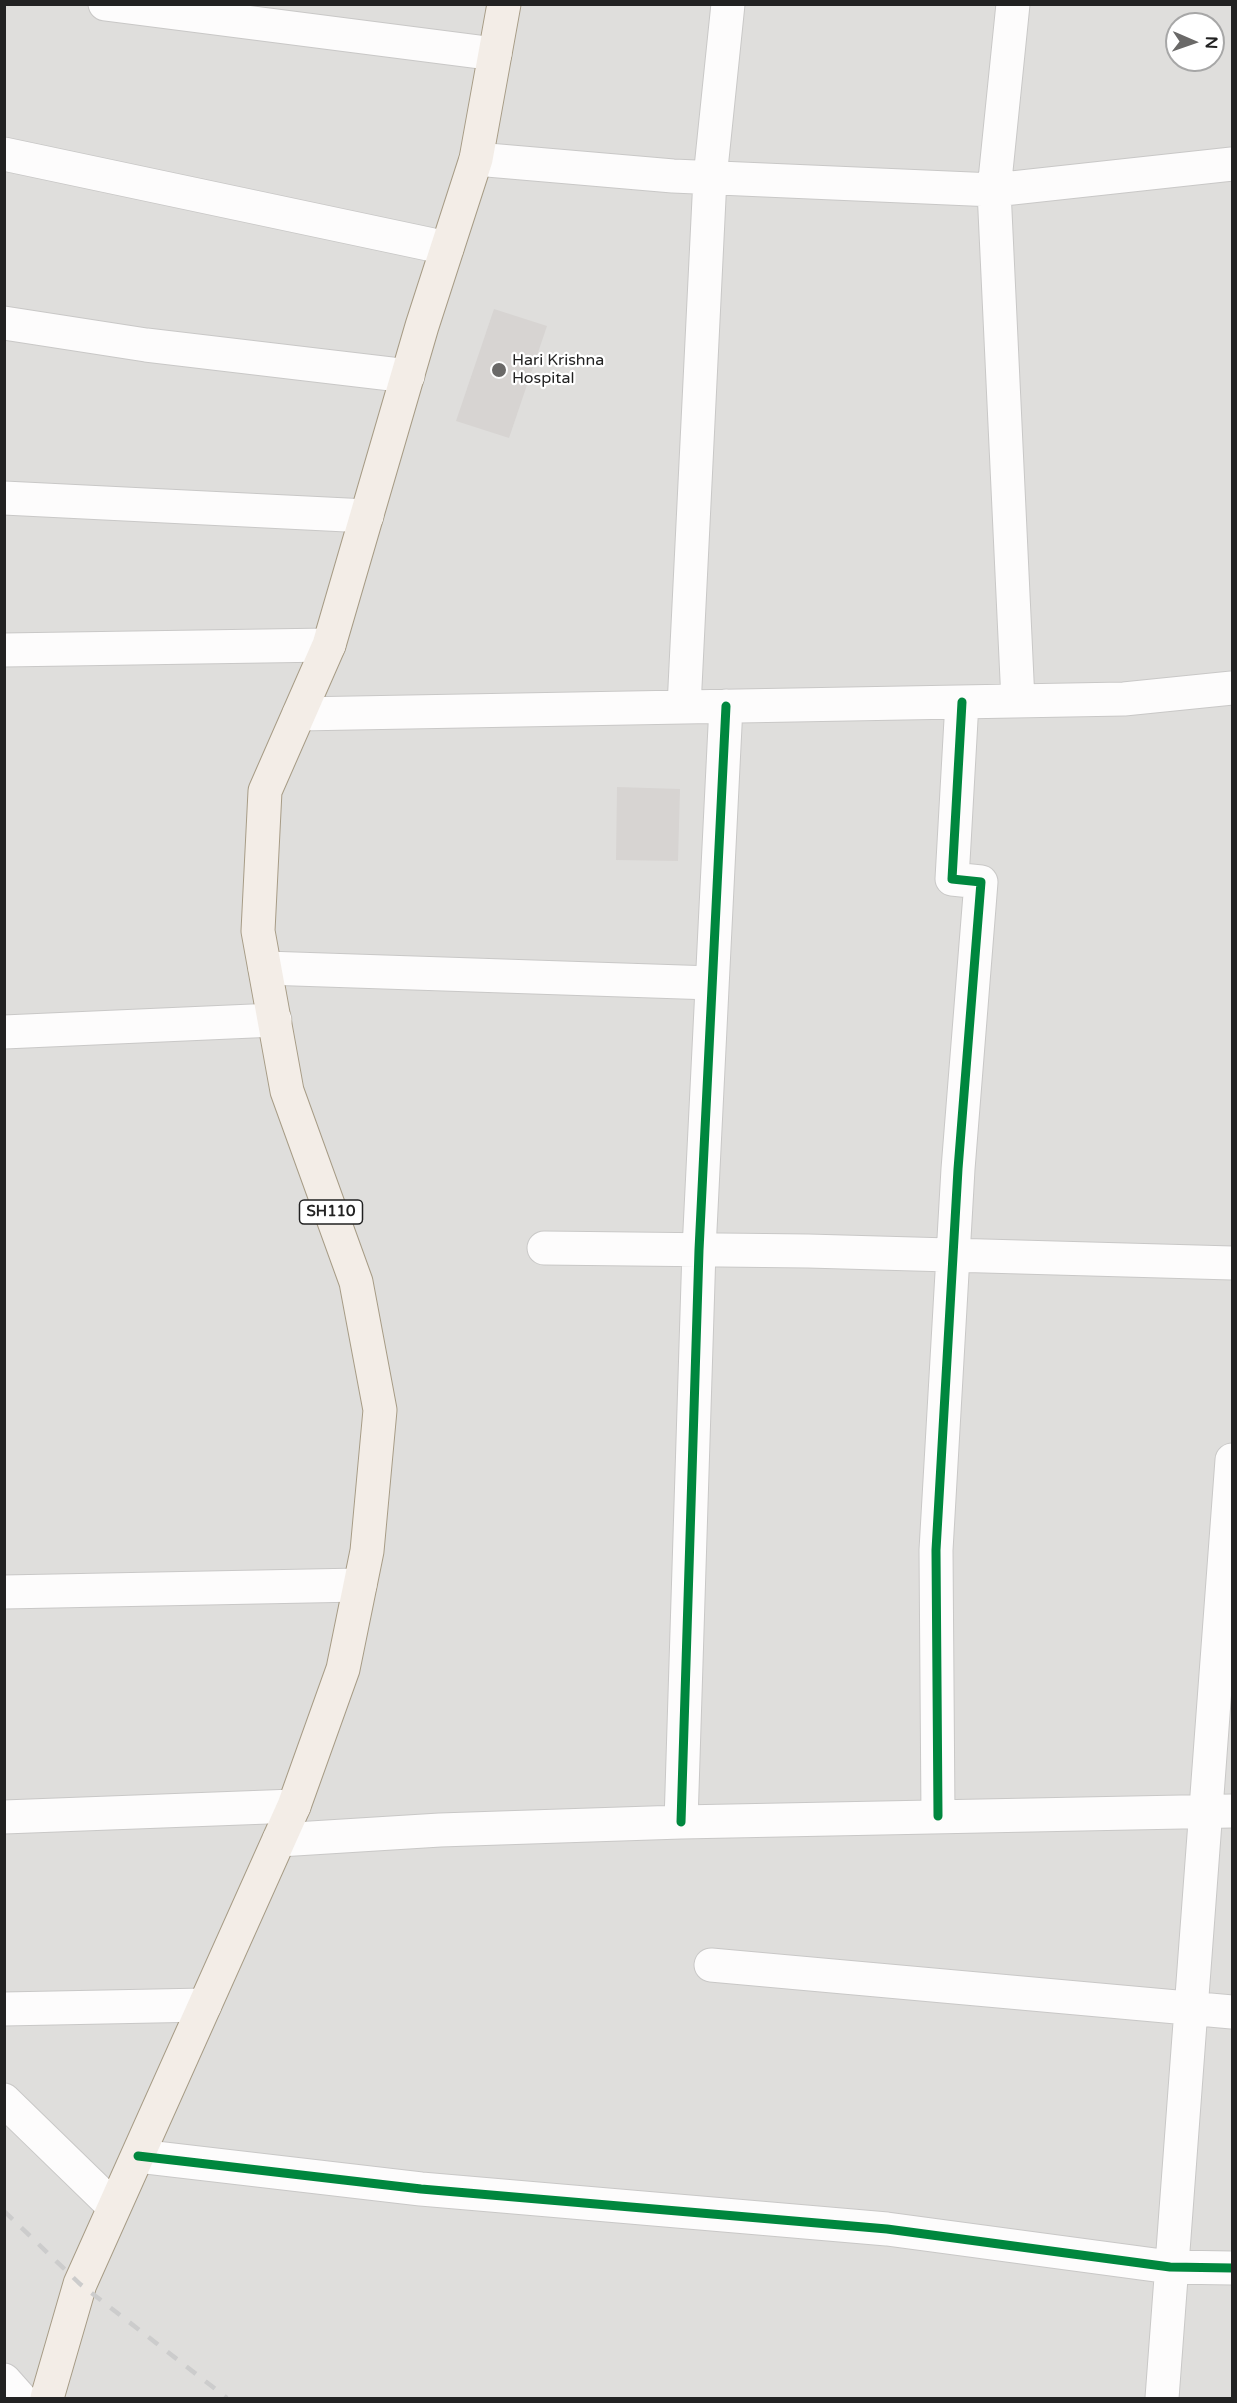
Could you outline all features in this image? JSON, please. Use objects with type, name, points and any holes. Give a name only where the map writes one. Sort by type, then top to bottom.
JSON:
[{"type":"main road","name":"SH110","points":[[47,2398],[80,2284],[294,1806],[343,1670],[367,1551],[380,1410],[356,1282],[287,1091],[258,931],[265,791],[329,645],[408,376],[476,159],[504,4]]},
{"type":"street","points":[[105,4],[495,54]]},
{"type":"street","points":[[684,707],[710,178],[728,4]]},
{"type":"street","points":[[1013,4],[994,190],[1018,701]]},
{"type":"street","points":[[4,154],[447,248]]},
{"type":"street","points":[[476,159],[710,178],[994,190],[1233,164]]},
{"type":"street","points":[[4,323],[146,345],[408,376]]},
{"type":"street","points":[[4,498],[367,516]]},
{"type":"street","points":[[4,650],[329,645]]},
{"type":"street","points":[[299,714],[1124,699],[1233,688]]},
{"type":"street","points":[[938,1816],[936,1550],[953,1254],[981,882],[952,879],[962,702]]},
{"type":"street","points":[[681,1822],[699,1250],[726,706]]},
{"type":"street","points":[[265,969],[712,983]]},
{"type":"street","points":[[4,1032],[275,1020]]},
{"type":"street","points":[[544,1248],[953,1254],[1233,1263]]},
{"type":"street","points":[[1162,2398],[1190,2008],[1219,1812],[1233,1460]]},
{"type":"street","points":[[4,1592],[360,1585]]},
{"type":"street","points":[[4,1817],[294,1806]]},
{"type":"street","points":[[279,1840],[440,1830],[681,1822],[1219,1812]]},
{"type":"street","points":[[711,1965],[1233,2012]]},
{"type":"street","points":[[4,2008],[205,2005]]},
{"type":"street","points":[[4,2100],[114,2207]]},
{"type":"street","points":[[138,2156],[421,2189],[887,2229],[1170,2267],[1233,2268]]},
{"type":"street","points":[[4,2380],[20,2398]]},
{"type":"shaded area","points":[[5,5],[1232,5],[1232,2398],[5,2398]]},
{"type":"building","points":[[494,309],[547,326],[509,438],[456,421]]},
{"type":"building","points":[[617,787],[680,789],[678,861],[616,860]]},
{"type":"railway","points":[[4,2211],[80,2284],[227,2398]]},
{"type":"cycle path","points":[[938,1816],[936,1550],[958,1169],[981,882],[952,879],[962,702]]},
{"type":"cycle path","points":[[681,1822],[699,1250],[726,706]]},
{"type":"cycle path","points":[[138,2156],[421,2189],[887,2229],[1170,2267],[1232,2268]]},
{"type":"place","name":"Hari Krishna Hospital","points":[[499,370]]}]
